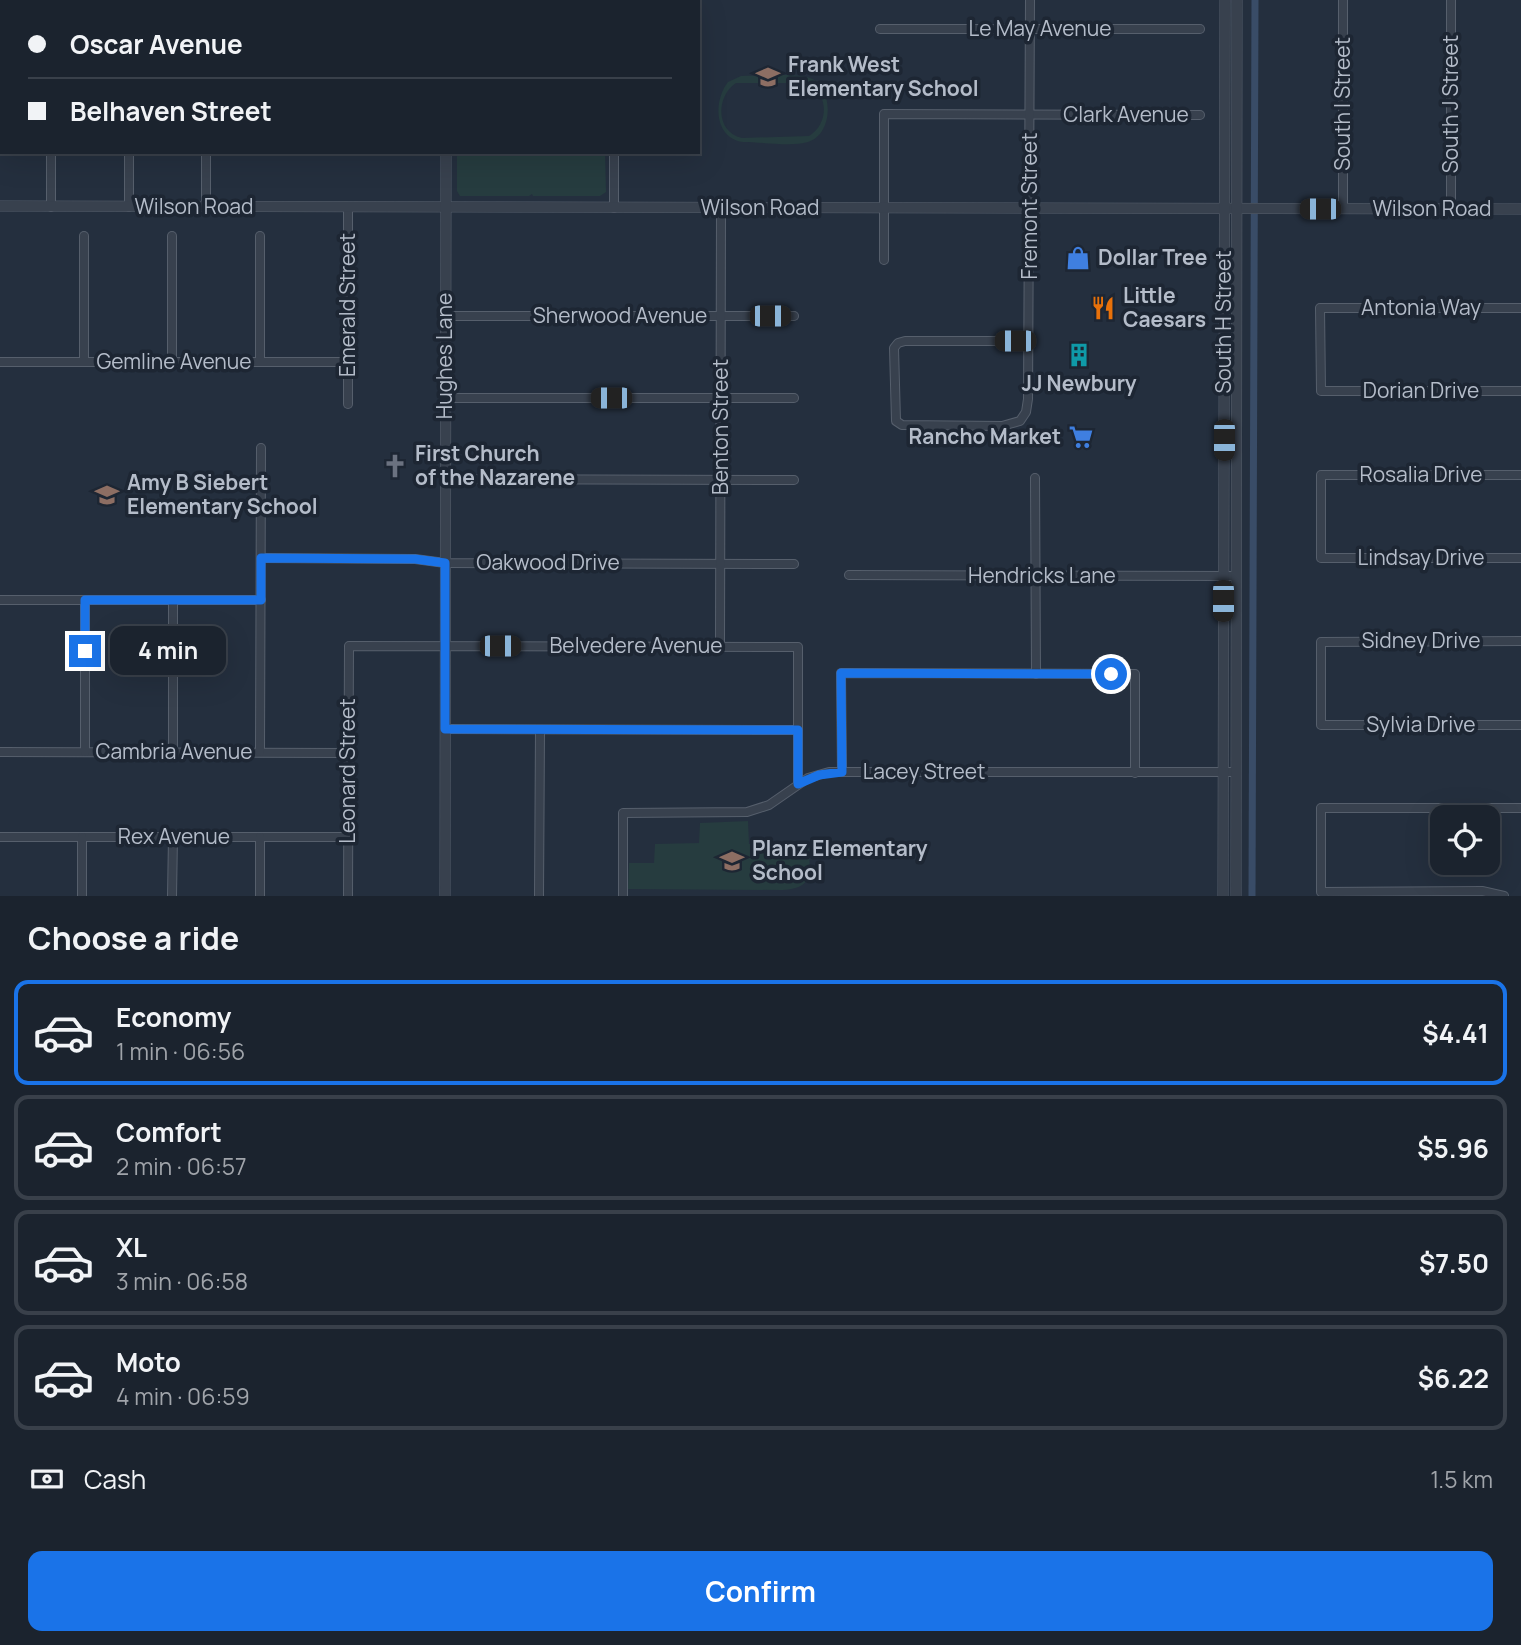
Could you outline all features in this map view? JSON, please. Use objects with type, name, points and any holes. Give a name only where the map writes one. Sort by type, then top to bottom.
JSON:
[{"type":"street","name":"Fremont Street","points":[[1029,341],[898,343],[894,348],[895,417],[899,424],[1002,426],[1020,421],[1026,412],[1029,341],[1030,0]]},
{"type":"street","name":"South H Street","points":[[1223,896],[1224,0]]},
{"type":"street","name":"South H Street","points":[[1236,896],[1237,0]]},
{"type":"street","name":"South I Street","points":[[1343,0],[1343,209]]},
{"type":"street","name":"South J Street","points":[[1451,0],[1451,209]]},
{"type":"street","name":"Le May Avenue","points":[[880,29],[1200,29]]},
{"type":"street","name":"Clark Avenue","points":[[883,209],[884,114],[1200,115]]},
{"type":"street","points":[[51,154],[51,206]]},
{"type":"street","points":[[129,154],[129,207]]},
{"type":"street","points":[[206,154],[206,207]]},
{"type":"street","name":"Hughes Lane","points":[[445,896],[446,154]]},
{"type":"street","points":[[614,154],[614,208]]},
{"type":"street","name":"Wilson Road","points":[[0,206],[1521,209]]},
{"type":"street","name":"Emerald Street","points":[[348,207],[348,404]]},
{"type":"street","name":"Benton Street","points":[[720,647],[721,208]]},
{"type":"street","points":[[883,209],[884,260]]},
{"type":"street","points":[[85,236],[85,362]]},
{"type":"street","points":[[172,236],[172,362]]},
{"type":"street","points":[[260,236],[260,362]]},
{"type":"street","name":"Antonia Way","points":[[1321,391],[1320,308],[1521,308]]},
{"type":"street","name":"Sherwood Avenue","points":[[445,316],[794,316]]},
{"type":"street","name":"Gemline Avenue","points":[[0,362],[348,362]]},
{"type":"street","name":"Dorian Drive","points":[[1321,391],[1521,391]]},
{"type":"street","points":[[445,398],[794,398]]},
{"type":"street","points":[[260,752],[261,448]]},
{"type":"street","name":"Rosalia Drive","points":[[1321,558],[1321,475],[1521,475]]},
{"type":"street","points":[[1035,478],[1036,674]]},
{"type":"street","points":[[445,480],[794,480]]},
{"type":"street","name":"Oakwood Drive","points":[[261,558],[415,559],[445,563],[794,564]]},
{"type":"street","name":"Lindsay Drive","points":[[1321,558],[1521,558]]},
{"type":"street","name":"Hendricks Lane","points":[[849,575],[1236,576]]},
{"type":"street","points":[[0,600],[261,600]]},
{"type":"street","points":[[85,600],[85,752]]},
{"type":"street","points":[[173,600],[173,752]]},
{"type":"street","name":"Sidney Drive","points":[[1321,725],[1321,642],[1521,641]]},
{"type":"street","name":"Belvedere Avenue","points":[[349,646],[798,647],[798,730]]},
{"type":"street","name":"Leonard Street","points":[[348,896],[349,646]]},
{"type":"street","points":[[842,772],[841,673],[1135,674],[1135,773]]},
{"type":"street","name":"Sylvia Drive","points":[[1321,725],[1521,725]]},
{"type":"street","points":[[445,729],[798,730],[798,784]]},
{"type":"street","points":[[539,896],[540,730]]},
{"type":"street","name":"Cambria Avenue","points":[[0,752],[348,753]]},
{"type":"street","name":"Lacey Street","points":[[623,896],[623,813],[747,812],[769,805],[798,784],[819,775],[842,772],[1235,772]]},
{"type":"street","points":[[1504,896],[1482,891],[1321,892],[1321,808],[1521,808]]},
{"type":"street","name":"Rex Avenue","points":[[0,837],[348,837]]},
{"type":"street","points":[[82,837],[82,896]]},
{"type":"street","points":[[172,896],[173,837]]},
{"type":"street","points":[[260,837],[260,896]]},
{"type":"green space","points":[[741,76],[807,77],[816,81],[822,89],[828,109],[827,120],[817,137],[808,142],[785,144],[733,139],[726,134],[719,118],[720,99],[728,82]],"holes":[[[736,83],[808,83],[820,94],[824,109],[820,124],[809,136],[742,138],[727,129],[723,121],[721,113],[725,96]]]},
{"type":"green space","points":[[457,154],[605,154],[606,192],[600,196],[460,196],[457,191]]},
{"type":"green space","points":[[748,821],[749,844],[809,844],[808,877],[801,886],[782,890],[628,889],[629,863],[654,863],[655,844],[699,843],[700,823]]},
{"type":"waterway","points":[[1252,896],[1255,0]]},
{"type":"place","name":"Frank West Elementary School","points":[[768,77]]},
{"type":"place","name":"Dollar Tree","points":[[1078,258]]},
{"type":"place","name":"Little Caesars","points":[[1103,308]]},
{"type":"place","name":"JJ Newbury","points":[[1079,355]]},
{"type":"place","name":"Rancho Market","points":[[1081,437]]},
{"type":"place","name":"First Church of the Nazarene","points":[[395,466]]},
{"type":"place","name":"Amy B Siebert Elementary School","points":[[107,495]]},
{"type":"place","name":"Planz Elementary School","points":[[732,861]]},
{"type":"route","points":[[85,651],[85,600],[261,600],[261,558],[415,559],[445,563],[445,729],[798,730],[798,784],[829,772],[842,772],[841,673],[1111,674]]}]
